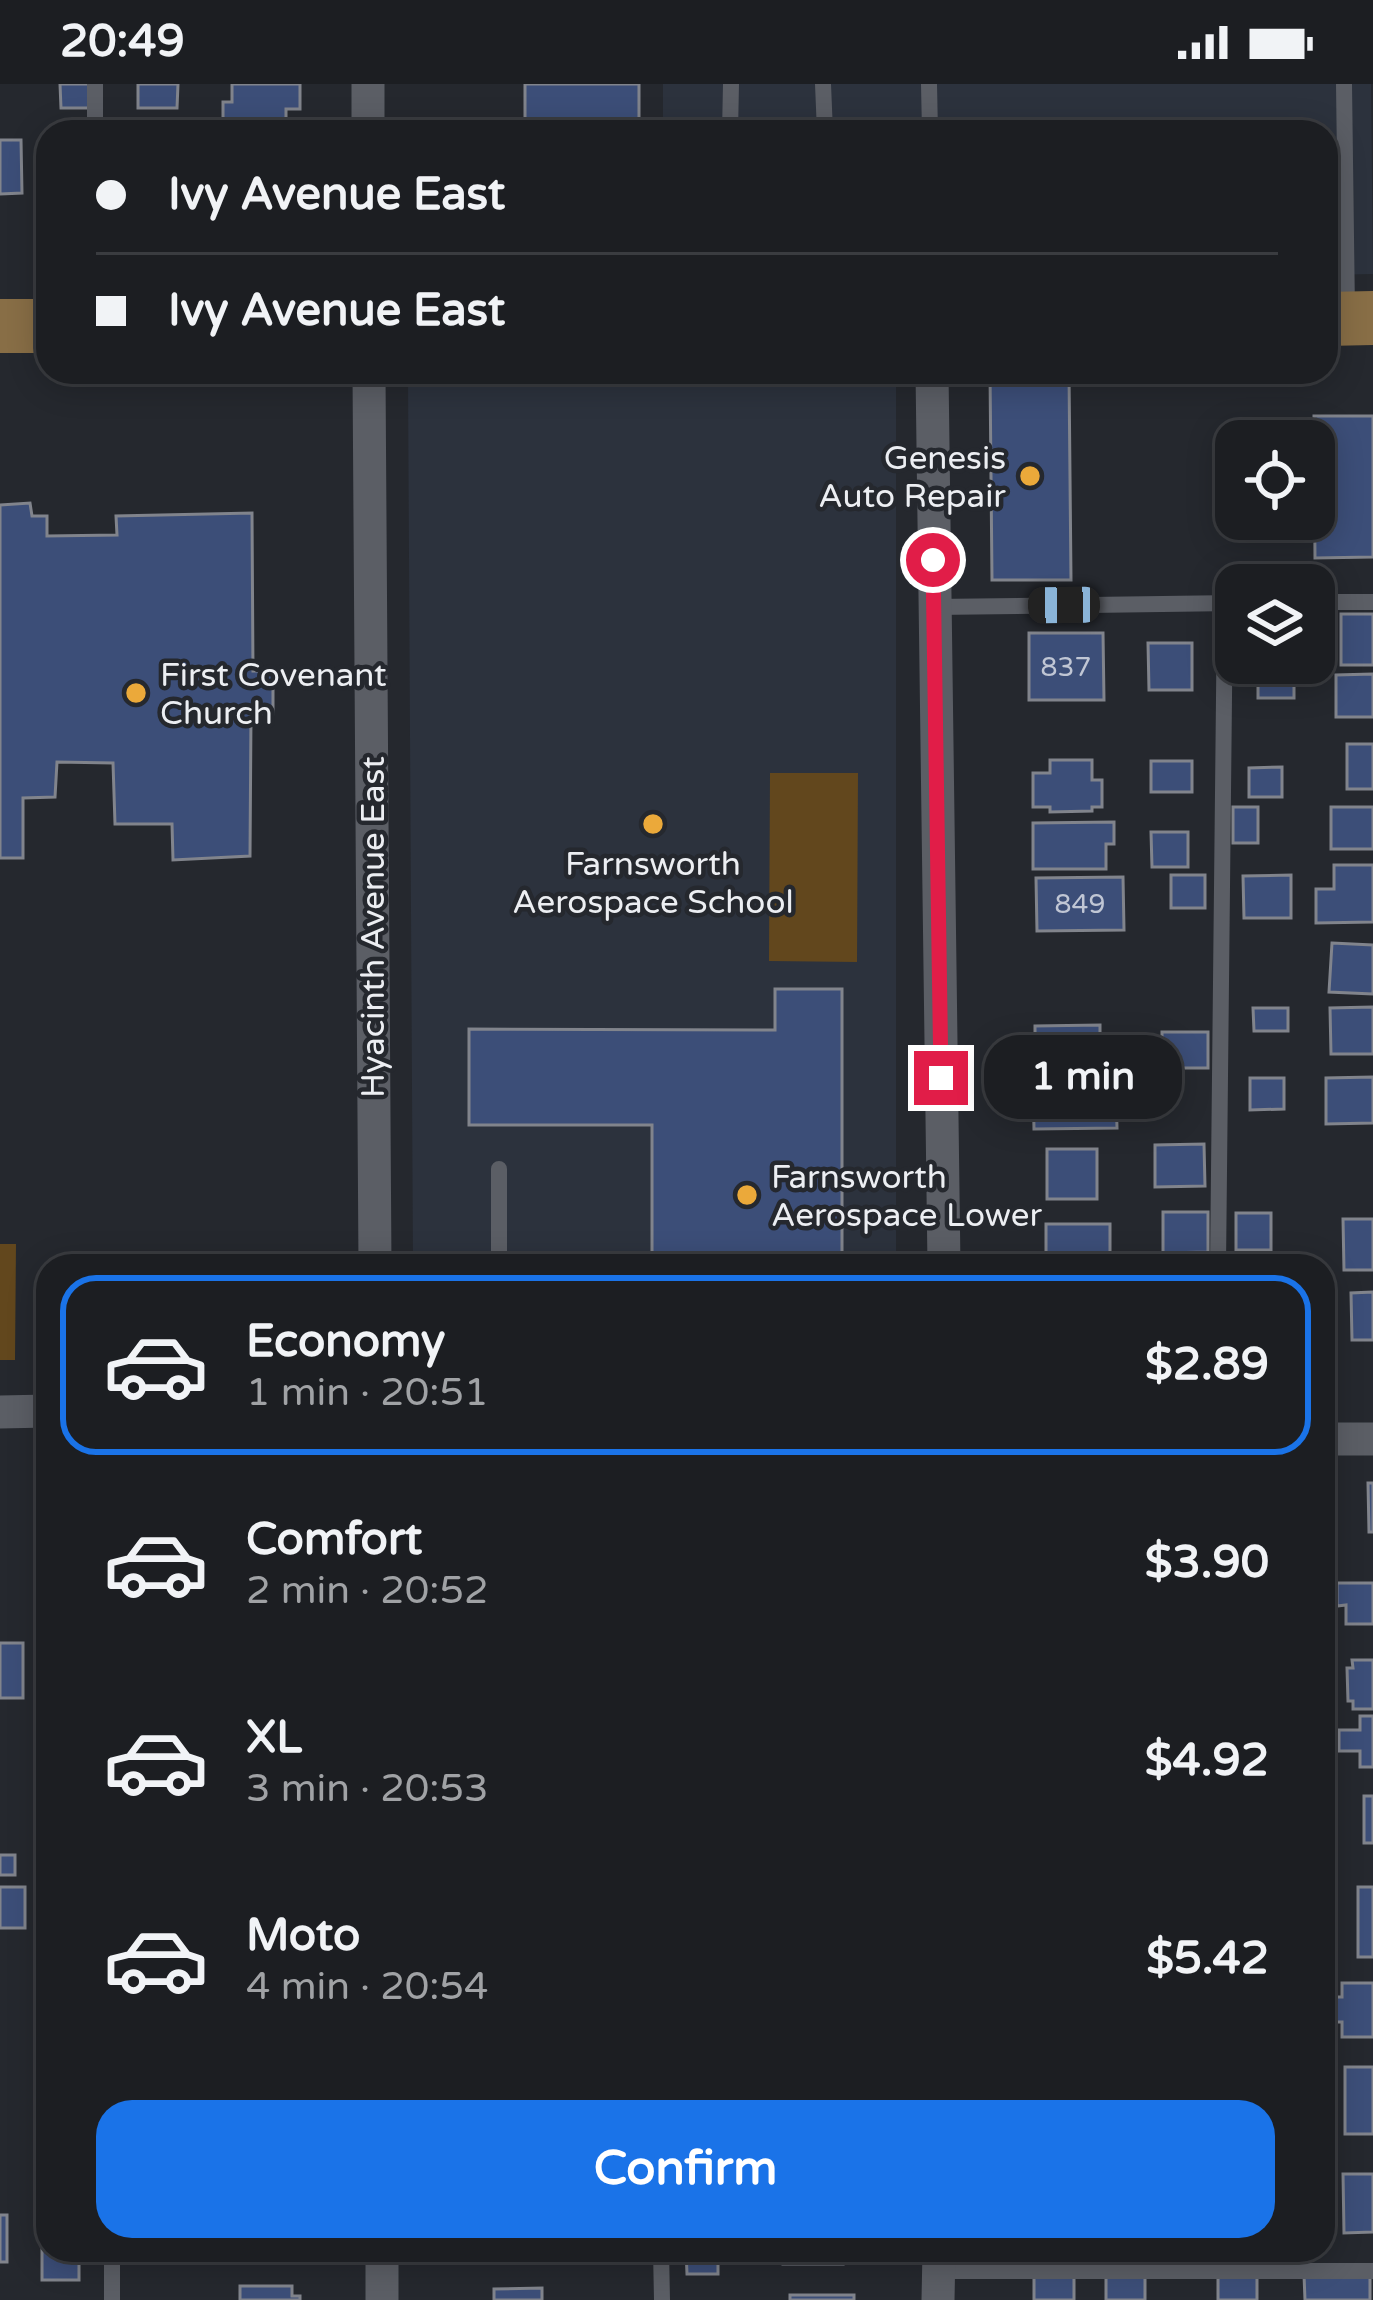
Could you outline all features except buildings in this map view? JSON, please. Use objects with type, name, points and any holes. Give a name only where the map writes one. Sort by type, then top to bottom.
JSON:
[{"type":"main road","points":[[0,326],[36,326]]},
{"type":"street","points":[[368,84],[368,120]]},
{"type":"street","name":"Hyacinth Avenue East","points":[[369,384],[375,1254]]},
{"type":"street","points":[[932,384],[944,1254]]},
{"type":"street","points":[[0,1412],[36,1411]]},
{"type":"street","points":[[1335,1439],[1373,1439]]},
{"type":"street","points":[[382,2262],[382,2300]]},
{"type":"lane","points":[[94,84],[95,120]]},
{"type":"lane","points":[[730,84],[730,120]]},
{"type":"lane","points":[[824,84],[825,120]]},
{"type":"lane","points":[[929,84],[930,120]]},
{"type":"lane","points":[[1344,84],[1349,318]]},
{"type":"lane","points":[[1335,602],[1373,602]]},
{"type":"lane","points":[[934,607],[1215,603]]},
{"type":"lane","points":[[1218,1254],[1229,684]]},
{"type":"lane","points":[[499,1169],[499,1254]]},
{"type":"lane","points":[[112,2262],[112,2300]]},
{"type":"lane","points":[[661,2262],[662,2300]]},
{"type":"lane","points":[[1220,2262],[1220,2270]]},
{"type":"lane","points":[[938,2274],[1373,2271]]},
{"type":"shaded area","points":[[663,84],[1371,84],[1373,274],[1338,275],[1338,120],[663,120]]},
{"type":"shaded area","name":"Farnsworth Aerospace School","points":[[408,384],[896,384],[896,1254],[413,1254]]},
{"type":"shaded area","points":[[770,773],[858,773],[857,962],[769,961]]},
{"type":"shaded area","points":[[0,1244],[16,1244],[15,1360],[0,1360]]},
{"type":"place","name":"Genesis Auto Repair","points":[[1030,476]]},
{"type":"place","name":"First Covenant Church","points":[[136,693]]},
{"type":"place","name":"Farnsworth Aerospace School","points":[[653,824]]},
{"type":"place","name":"Farnsworth Aerospace Lower","points":[[747,1195]]},
{"type":"route","points":[[933,560],[941,1078]]}]
